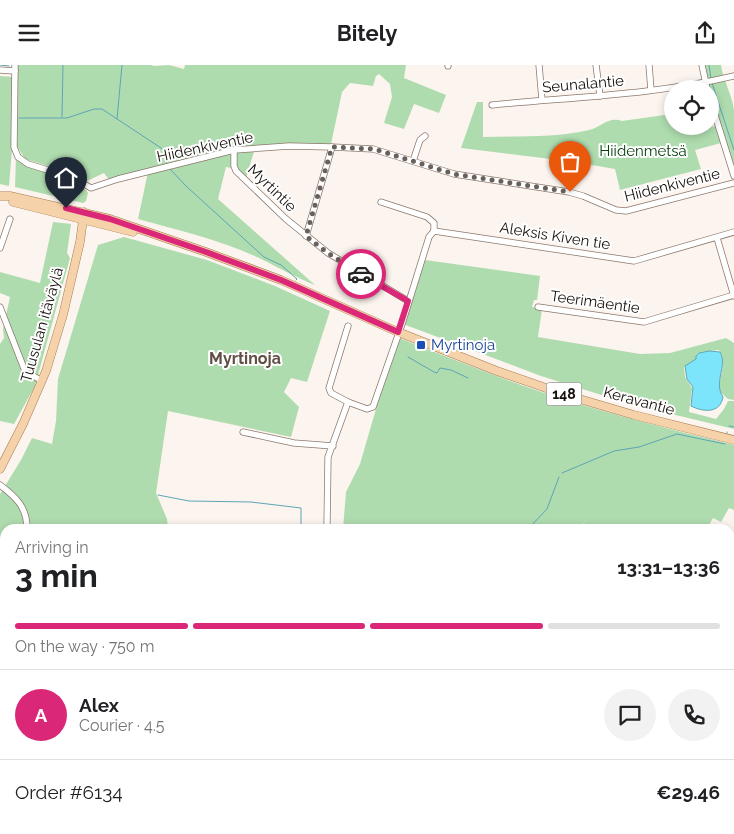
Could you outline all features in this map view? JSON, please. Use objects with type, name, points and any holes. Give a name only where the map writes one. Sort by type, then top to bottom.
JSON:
[{"type":"main road","name":"148","points":[[0,197],[10,196],[87,216],[206,252],[281,280],[398,332]]},
{"type":"main road","name":"Tuusulan itäväylä","points":[[0,469],[16,440],[42,381],[62,315],[87,216]]},
{"type":"main road","name":"Keravantie","points":[[398,332],[566,395],[634,415],[734,440]]},
{"type":"street","points":[[539,65],[542,100]]},
{"type":"street","points":[[596,65],[600,95]]},
{"type":"street","points":[[649,65],[651,90]]},
{"type":"street","points":[[702,65],[708,80]]},
{"type":"street","points":[[0,70],[15,68]]},
{"type":"street","name":"Hiidenkiventie","points":[[15,68],[15,152],[23,162],[74,178],[91,187],[234,150],[289,146],[374,149],[454,174],[576,193],[616,210],[626,211],[734,183]]},
{"type":"street","name":"Seunalantie","points":[[719,81],[734,76]]},
{"type":"street","name":"Seunalantie","points":[[492,105],[664,89]]},
{"type":"street","points":[[719,128],[734,176]]},
{"type":"street","points":[[413,161],[420,140],[425,136]]},
{"type":"street","points":[[306,236],[332,147]]},
{"type":"street","name":"Myrtintie","points":[[234,150],[234,166],[236,171],[306,236],[348,266],[408,301]]},
{"type":"street","points":[[348,326],[329,388],[331,393],[367,409],[373,407],[429,237],[434,231],[434,223],[427,217],[381,202]]},
{"type":"street","points":[[0,248],[10,219]]},
{"type":"street","name":"Aleksis Kiven tie","points":[[434,231],[634,261],[734,232]]},
{"type":"street","points":[[717,237],[734,295]]},
{"type":"street","name":"Teerimäentie","points":[[538,307],[644,323],[734,295]]},
{"type":"street","points":[[0,307],[25,371],[42,381]]},
{"type":"street","points":[[327,524],[328,464],[348,402]]},
{"type":"street","points":[[243,432],[294,443],[333,446]]},
{"type":"street","points":[[0,485],[16,497],[24,512],[26,524]]},
{"type":"green space","points":[[18,65],[169,65],[184,69],[185,65],[406,65],[404,78],[446,95],[439,113],[414,104],[404,129],[384,123],[392,97],[390,84],[379,74],[376,76],[373,86],[350,83],[342,92],[331,144],[256,145],[246,178],[237,169],[226,167],[218,199],[315,285],[230,246],[138,219],[148,172],[110,181],[104,173],[87,181],[75,174],[25,159],[17,146]]},
{"type":"green space","points":[[705,65],[721,65],[734,110],[734,169],[719,122],[719,80],[707,80]]},
{"type":"green space","points":[[0,76],[13,77],[12,149],[9,186],[0,184]]},
{"type":"green space","name":"Hiidenmetsä","points":[[477,102],[483,102],[483,137],[576,133],[593,129],[613,120],[622,121],[664,115],[664,135],[719,135],[721,143],[695,150],[701,169],[620,190],[615,169],[575,162],[461,148]]},
{"type":"green space","points":[[16,157],[24,164],[33,168],[64,176],[81,185],[88,193],[86,201],[83,203],[15,187]]},
{"type":"green space","points":[[53,222],[71,224],[67,253],[70,258],[35,386],[14,424],[0,421],[0,344],[4,338],[3,329],[10,297],[0,293],[0,272],[40,283]]},
{"type":"green space","points":[[124,237],[207,260],[275,286],[330,311],[307,382],[291,378],[284,392],[299,407],[291,437],[168,411],[156,493],[168,524],[0,524],[0,494],[32,438],[52,444],[56,421],[58,379],[98,245]]},
{"type":"green space","points":[[425,260],[540,276],[537,300],[534,300],[532,307],[542,309],[538,337],[640,354],[670,353],[726,338],[734,343],[734,400],[728,399],[718,390],[723,364],[719,350],[700,352],[696,355],[696,359],[684,367],[685,377],[692,388],[689,412],[716,419],[728,401],[734,401],[734,429],[630,404],[541,376],[403,324]]},
{"type":"green space","points":[[399,338],[553,396],[621,416],[734,445],[734,510],[729,508],[721,522],[713,518],[710,524],[584,524],[585,520],[583,524],[343,524],[346,492],[360,464],[396,340]]},
{"type":"water","points":[[709,351],[720,352],[722,357],[719,386],[723,397],[721,403],[715,409],[701,410],[691,406],[693,387],[687,379],[685,366],[696,359],[699,353]]},
{"type":"waterway","points":[[0,65],[9,66]]},
{"type":"waterway","points":[[62,117],[63,65]]},
{"type":"waterway","points":[[117,119],[122,65]]},
{"type":"waterway","points":[[709,65],[711,79]]},
{"type":"waterway","points":[[719,104],[734,150]]},
{"type":"waterway","points":[[19,118],[67,118],[94,109],[102,109],[164,150],[167,165]]},
{"type":"waterway","points":[[170,169],[264,257],[281,265],[296,280]]},
{"type":"waterway","points":[[408,357],[434,372],[437,373],[440,368],[451,370],[468,378]]},
{"type":"waterway","points":[[729,426],[734,427]]},
{"type":"waterway","points":[[562,473],[614,451],[639,447],[677,434],[725,444]]},
{"type":"waterway","points":[[533,524],[547,509],[559,477]]},
{"type":"waterway","points":[[158,495],[189,501],[251,502],[301,508],[301,524]]},
{"type":"way so far","points":[[361,274],[306,236],[332,147],[374,149],[454,174],[570,192]]},
{"type":"place","name":"Myrtinoja","points":[[421,345]]},
{"type":"district","name":"Myrtinoja","points":[[245,358]]},
{"type":"route","points":[[66,208],[91,213],[148,231],[281,280],[398,332],[408,301],[361,274]]}]
